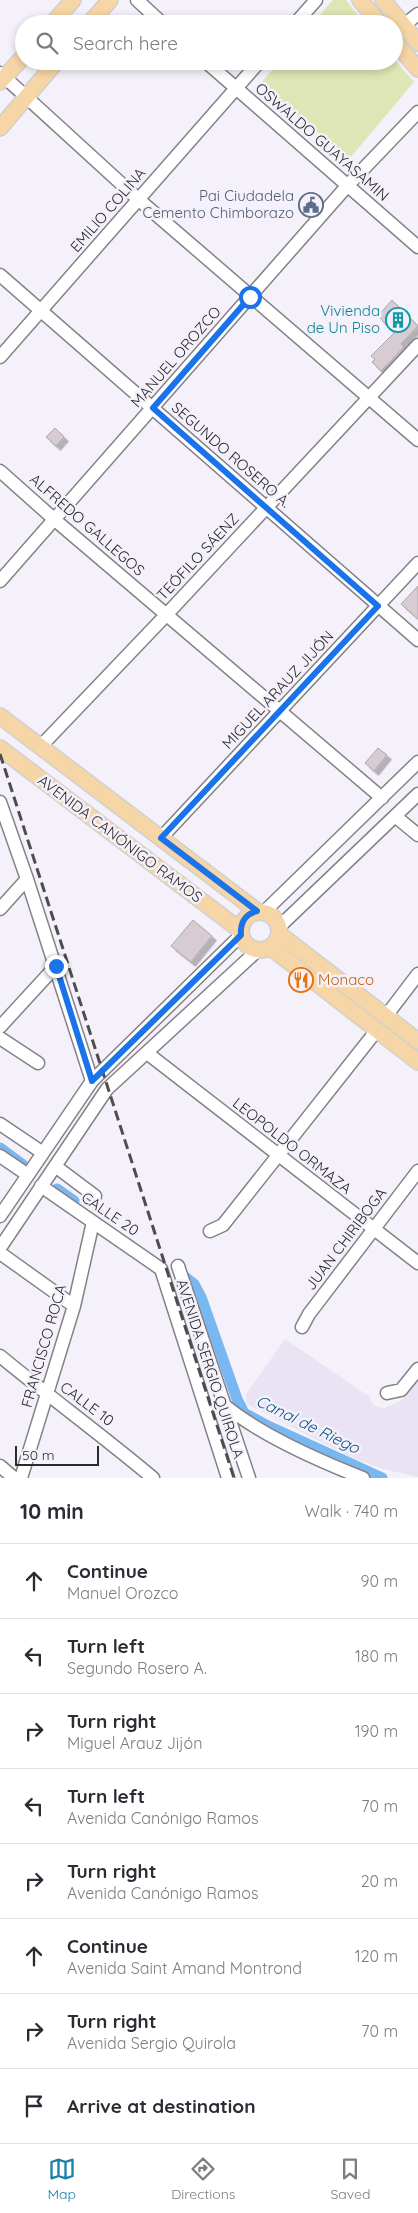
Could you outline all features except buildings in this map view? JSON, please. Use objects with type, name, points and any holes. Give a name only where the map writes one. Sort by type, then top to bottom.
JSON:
[{"type":"main road","points":[[60,15],[73,0]]},
{"type":"main road","points":[[97,15],[110,0]]},
{"type":"main road","points":[[360,0],[372,15]]},
{"type":"main road","points":[[383,0],[395,15]]},
{"type":"main road","points":[[404,26],[418,43]]},
{"type":"main road","points":[[403,52],[418,69]]},
{"type":"main road","points":[[1,78],[15,65]]},
{"type":"main road","points":[[0,128],[50,70]]},
{"type":"main road","name":"AVENIDA CANÓNIGO RAMOS","points":[[0,716],[161,838],[260,911],[275,919],[279,930],[418,1041]]},
{"type":"main road","name":"AVENIDA CANÓNIGO RAMOS","points":[[0,748],[241,932],[247,945],[264,948],[378,1030],[418,1062]]},
{"type":"main road","points":[[241,932],[245,918],[260,911]]},
{"type":"main road","points":[[264,948],[279,930]]},
{"type":"street","points":[[137,0],[153,15]]},
{"type":"street","points":[[303,15],[316,0]]},
{"type":"street","points":[[404,26],[418,14]]},
{"type":"street","name":"OSWALDO GUAYASAMIN","points":[[215,70],[418,247]]},
{"type":"street","name":"EMILIO COLINA","points":[[0,357],[252,70]]},
{"type":"street","points":[[1,78],[250,297],[418,440]]},
{"type":"street","name":"MANUEL OROZCO","points":[[0,581],[348,185],[418,112]]},
{"type":"street","name":"SEGUNDO ROSERO A.","points":[[0,275],[418,640]]},
{"type":"street","name":"TEÓFILO SÁENZ","points":[[41,746],[267,508],[418,345]]},
{"type":"street","name":"ALFREDO GALLEGOS","points":[[0,471],[382,798]]},
{"type":"street","name":"MIGUEL ARAUZ JIJÓN","points":[[161,838],[418,563]]},
{"type":"street","points":[[260,911],[418,762]]},
{"type":"street","points":[[279,930],[418,794]]},
{"type":"street","points":[[0,802],[56,966],[92,1081]]},
{"type":"street","points":[[396,816],[418,835]]},
{"type":"street","points":[[0,909],[27,879]]},
{"type":"street","points":[[0,1216],[92,1081],[241,932]]},
{"type":"street","points":[[0,1248],[107,1089],[264,948]]},
{"type":"street","points":[[0,1027],[56,966]]},
{"type":"street","points":[[386,1016],[418,974]]},
{"type":"street","points":[[210,1231],[223,1225],[378,1030]]},
{"type":"street","points":[[0,1038],[38,1063]]},
{"type":"street","name":"LEOPOLDO ORMAZA","points":[[147,1053],[418,1263]]},
{"type":"street","points":[[0,1124],[43,1153]]},
{"type":"street","points":[[0,1156],[28,1175]]},
{"type":"street","points":[[55,1166],[95,1196]]},
{"type":"street","name":"JUAN CHIRIBOGA","points":[[302,1327],[308,1314],[418,1171]]},
{"type":"street","name":"CALLE 20","points":[[41,1186],[161,1269]]},
{"type":"street","name":"FRANCISCO ROCA","points":[[21,1478],[74,1306],[93,1222]]},
{"type":"street","points":[[0,1253],[74,1306]]},
{"type":"street","name":"AVENIDA SERGIO QUIROLA","points":[[178,1266],[248,1478]]},
{"type":"street","name":"AVENIDA SERGIO QUIROLA","points":[[161,1269],[228,1478]]},
{"type":"street","name":"CALLE 10","points":[[0,1356],[47,1395],[106,1438],[153,1478]]},
{"type":"street","points":[[387,1393],[401,1390],[418,1369]]},
{"type":"street","points":[[223,1404],[240,1418],[258,1428],[335,1467],[363,1478]]},
{"type":"street","points":[[0,1466],[14,1478]]},
{"type":"shaded area","points":[[285,1339],[370,1397],[372,1403],[377,1407],[384,1408],[401,1401],[418,1380],[418,1477],[383,1469],[350,1457],[247,1404],[246,1394]]},
{"type":"green space","points":[[333,0],[346,0],[358,15],[320,15]]},
{"type":"green space","points":[[403,69],[414,82],[349,159],[261,83],[272,70]]},
{"type":"waterway","name":"Canal de Riego","points":[[0,1148],[23,1165]]},
{"type":"waterway","name":"Canal de Riego","points":[[57,1189],[74,1201]]},
{"type":"waterway","name":"Canal de Riego","points":[[185,1277],[194,1284],[201,1297],[237,1399],[244,1413],[268,1426],[382,1478]]},
{"type":"railway","points":[[0,754],[234,1478]]},
{"type":"place","name":"Pai Ciudadela Cemento Chimborazo","points":[[311,205]]},
{"type":"place","name":"Vivienda de Un Piso","points":[[398,320]]},
{"type":"place","name":"Monaco","points":[[301,980]]},
{"type":"route","points":[[56,966],[92,1081],[241,935],[240,930],[245,918],[252,912],[257,911],[161,838],[378,606],[153,408],[250,297]]}]
